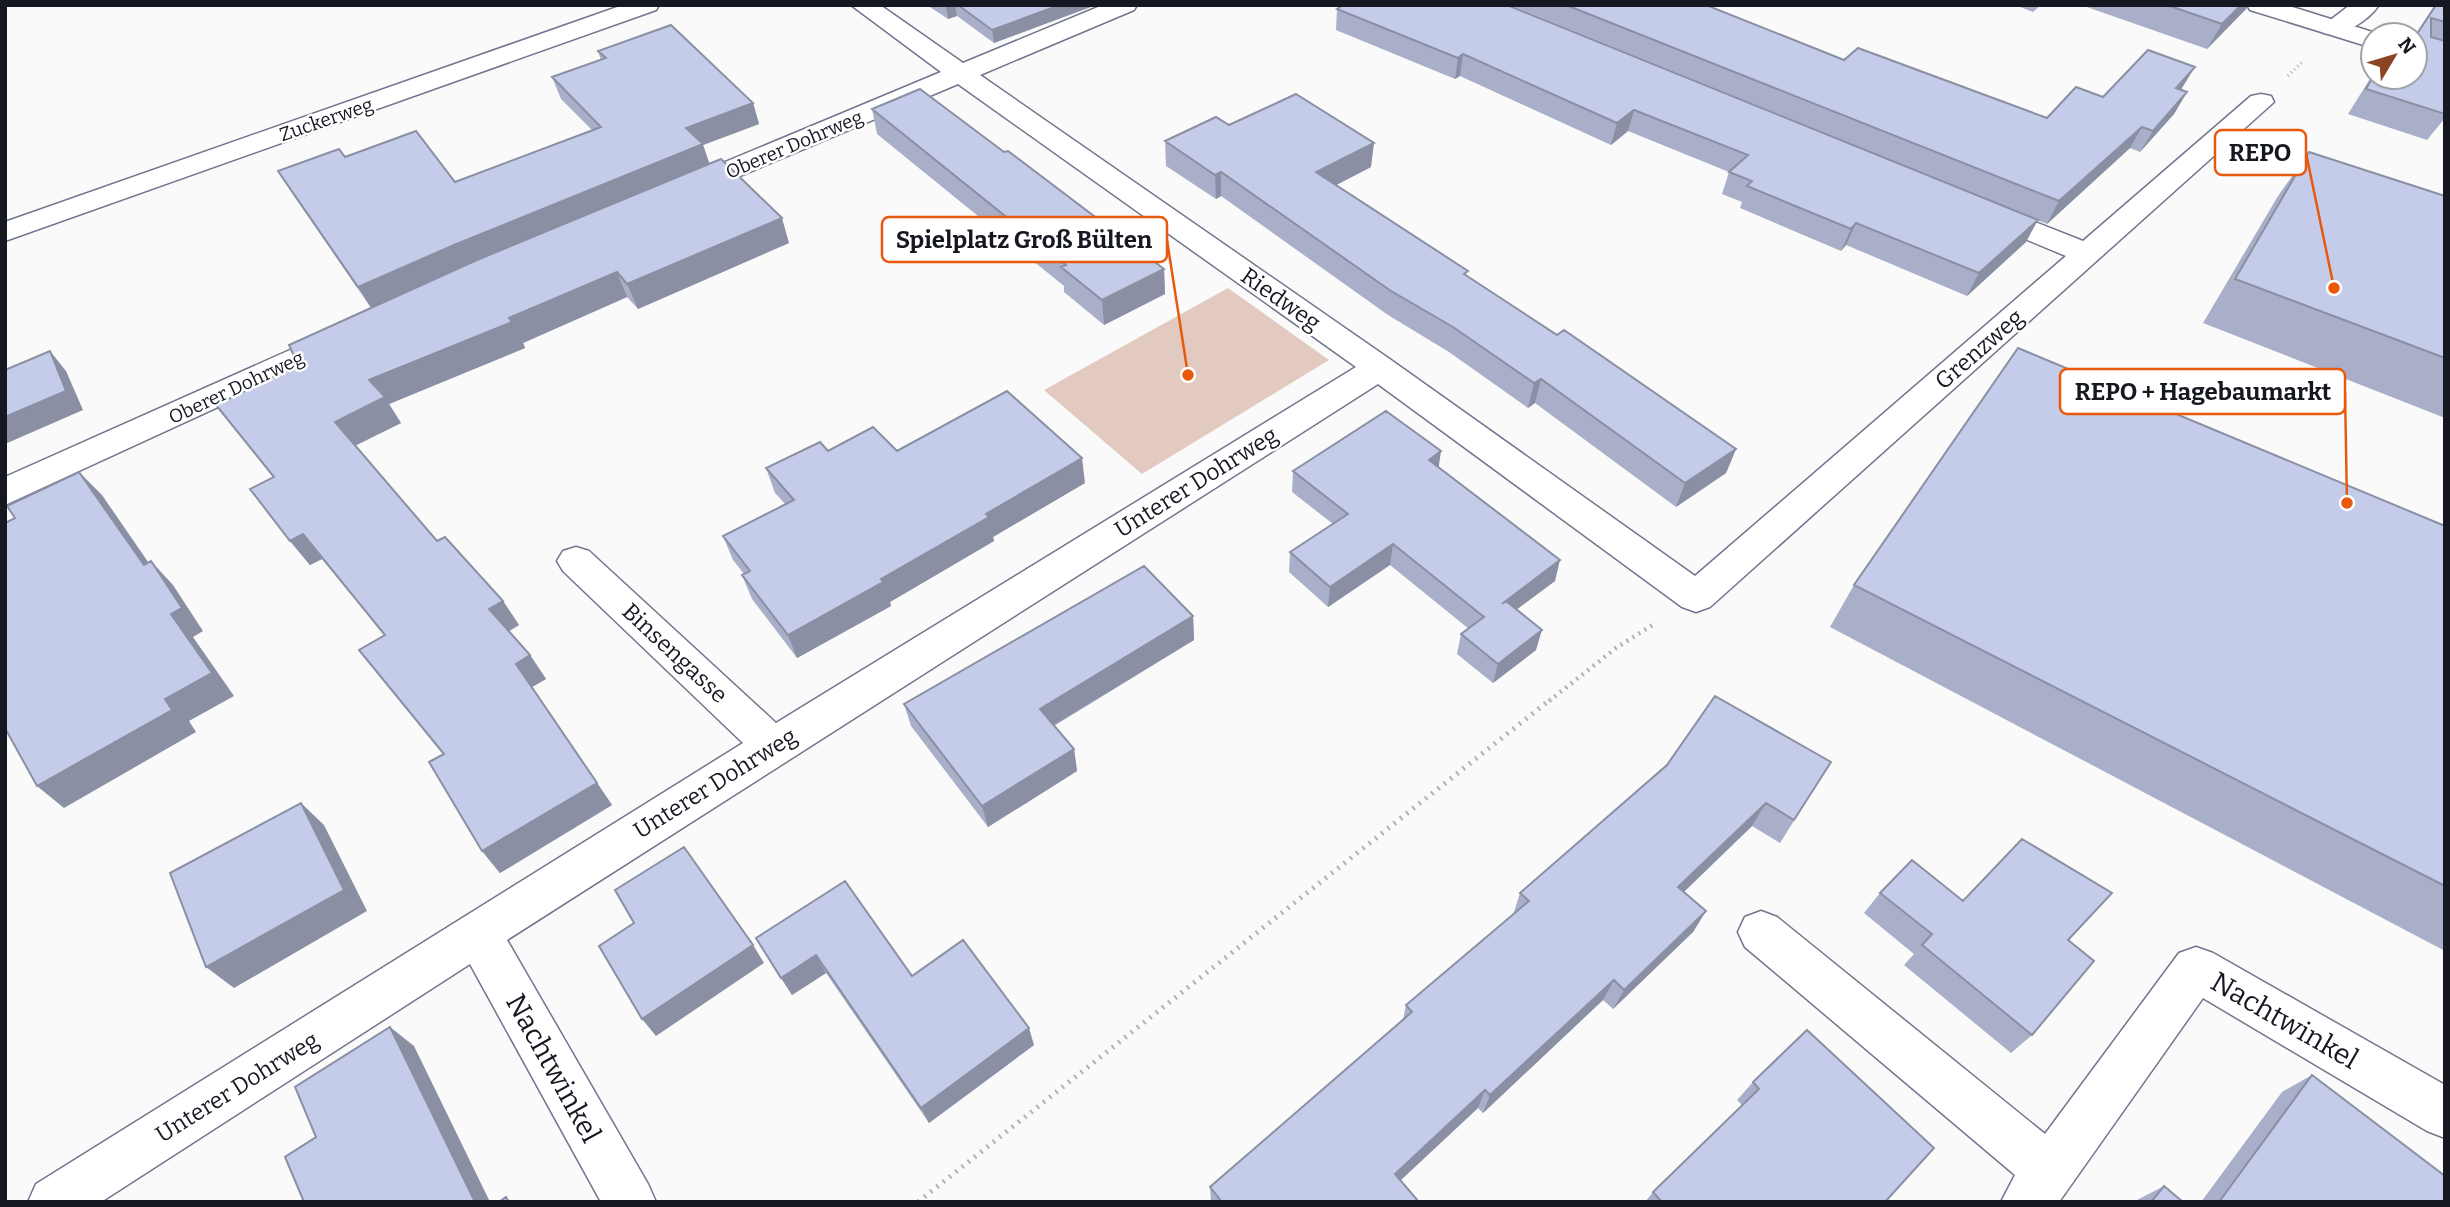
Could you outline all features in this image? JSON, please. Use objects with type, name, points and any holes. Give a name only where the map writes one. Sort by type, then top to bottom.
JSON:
[{"type":"street","name":"Zuckerweg","points":[[5,232],[648,5]]},
{"type":"street","name":"Riedweg","points":[[863,5],[1379,368],[1696,597]]},
{"type":"street","name":"Oberer Dohrweg","points":[[656,201],[1125,5]]},
{"type":"street","points":[[2259,5],[2359,36]]},
{"type":"street","points":[[2333,28],[2367,5]]},
{"type":"street","name":"Grenzweg","points":[[1696,597],[2261,102]]},
{"type":"street","points":[[1958,201],[2087,254]]},
{"type":"street","name":"Oberer Dohrweg","points":[[5,492],[376,323]]},
{"type":"street","name":"Unterer Dohrweg","points":[[54,1202],[773,746],[1379,368]]},
{"type":"street","name":"Binsengasse","points":[[576,561],[692,667],[773,746]]},
{"type":"street","name":"Nachtwinkel","points":[[1761,932],[2038,1186],[2196,969],[2445,1113]]},
{"type":"street","name":"Nachtwinkel","points":[[478,934],[629,1202]]},
{"type":"path","points":[[2261,102],[2317,48],[2333,28]]},
{"type":"path","points":[[918,1202],[1616,648],[1696,597]]},
{"type":"shaded area","points":[[1228,288],[1329,360],[1142,474],[1044,390]]},
{"type":"building","points":[[958,5],[1060,5],[992,30]]},
{"type":"building","points":[[1343,5],[1507,5],[2038,220],[1979,273],[1856,223],[1851,229],[1747,186],[1752,181],[1729,172],[1748,155],[1634,110],[1617,123],[1463,54],[1458,58],[1337,9]]},
{"type":"building","points":[[1566,5],[1706,5],[1844,60],[1858,48],[2047,118],[2076,87],[2103,97],[2148,50],[2195,67],[2176,88],[2187,92],[2153,131],[2142,127],[2059,201]]},
{"type":"building","points":[[2167,5],[2241,5],[2222,24]]},
{"type":"building","points":[[2436,5],[2445,5],[2445,22],[2431,18],[2431,37],[2445,41],[2445,114],[2372,91],[2429,91],[2429,21],[2426,21]]},
{"type":"building","points":[[671,25],[753,103],[686,128],[703,144],[358,287],[278,171],[339,149],[345,157],[416,131],[455,182],[601,127],[552,77],[606,58],[598,51]]},
{"type":"building","points":[[920,89],[1004,152],[1008,151],[1164,269],[1102,300],[1061,267],[1066,265],[872,109]]},
{"type":"building","points":[[1296,94],[1374,143],[1316,172],[1468,271],[1464,274],[1557,335],[1564,330],[1736,449],[1685,483],[1541,379],[1534,383],[1453,327],[1391,291],[1221,172],[1215,175],[1165,141],[1216,117],[1229,125]]},
{"type":"building","points":[[2309,152],[2445,196],[2445,358],[2235,279]]},
{"type":"building","points":[[721,159],[782,218],[627,284],[617,272],[509,318],[512,322],[369,380],[385,397],[335,422],[437,541],[445,537],[503,601],[489,609],[530,655],[516,664],[597,783],[482,851],[429,762],[444,754],[359,650],[385,635],[303,534],[290,541],[250,489],[274,477],[216,405],[298,365],[289,345],[477,260]]},
{"type":"building","points":[[2018,348],[2445,526],[2445,886],[1854,585]]},
{"type":"building","points":[[50,351],[66,391],[5,417],[5,370]]},
{"type":"building","points":[[1007,391],[1082,458],[986,514],[989,517],[881,579],[883,582],[788,635],[742,575],[750,571],[723,536],[794,500],[766,468],[820,442],[828,451],[873,427],[897,451]]},
{"type":"building","points":[[1386,411],[1441,451],[1429,460],[1560,560],[1502,604],[1506,601],[1542,630],[1498,664],[1461,634],[1484,617],[1393,544],[1330,587],[1290,552],[1348,514],[1293,471]]},
{"type":"building","points":[[79,472],[144,565],[151,561],[182,608],[171,614],[212,673],[165,699],[172,710],[37,786],[5,728],[5,523],[15,518],[7,506]]},
{"type":"building","points":[[1144,566],[1193,616],[1040,709],[1074,749],[982,806],[904,704]]},
{"type":"building","points":[[1715,696],[1831,762],[1794,820],[1766,803],[1678,887],[1706,911],[1624,990],[1614,980],[1490,1095],[1485,1090],[1395,1174],[1419,1202],[1222,1202],[1210,1187],[1412,1012],[1406,1005],[1529,901],[1520,893],[1667,765]]},
{"type":"building","points":[[301,803],[344,890],[206,967],[170,873]]},
{"type":"building","points":[[2022,839],[2112,893],[2068,940],[2094,961],[2032,1035],[1922,945],[1932,934],[1880,893],[1912,860],[1963,901]]},
{"type":"building","points":[[684,847],[753,945],[642,1019],[599,946],[634,923],[615,890]]},
{"type":"building","points":[[845,881],[912,976],[963,940],[1029,1028],[921,1108],[816,955],[781,978],[756,938]]},
{"type":"building","points":[[390,1027],[475,1202],[304,1202],[285,1157],[316,1137],[295,1087]]},
{"type":"building","points":[[1807,1030],[1934,1148],[1885,1202],[1662,1202],[1653,1192],[1759,1089],[1753,1082]]},
{"type":"building","points":[[2312,1075],[2445,1176],[2445,1202],[2219,1202]]},
{"type":"building","points":[[2164,1186],[2183,1202],[2151,1202]]},
{"type":"place","name":"REPO","points":[[2334,288]]},
{"type":"place","name":"Spielplatz Groß Bülten","points":[[1188,375]]},
{"type":"place","name":"REPO + Hagebaumarkt","points":[[2347,503]]}]
